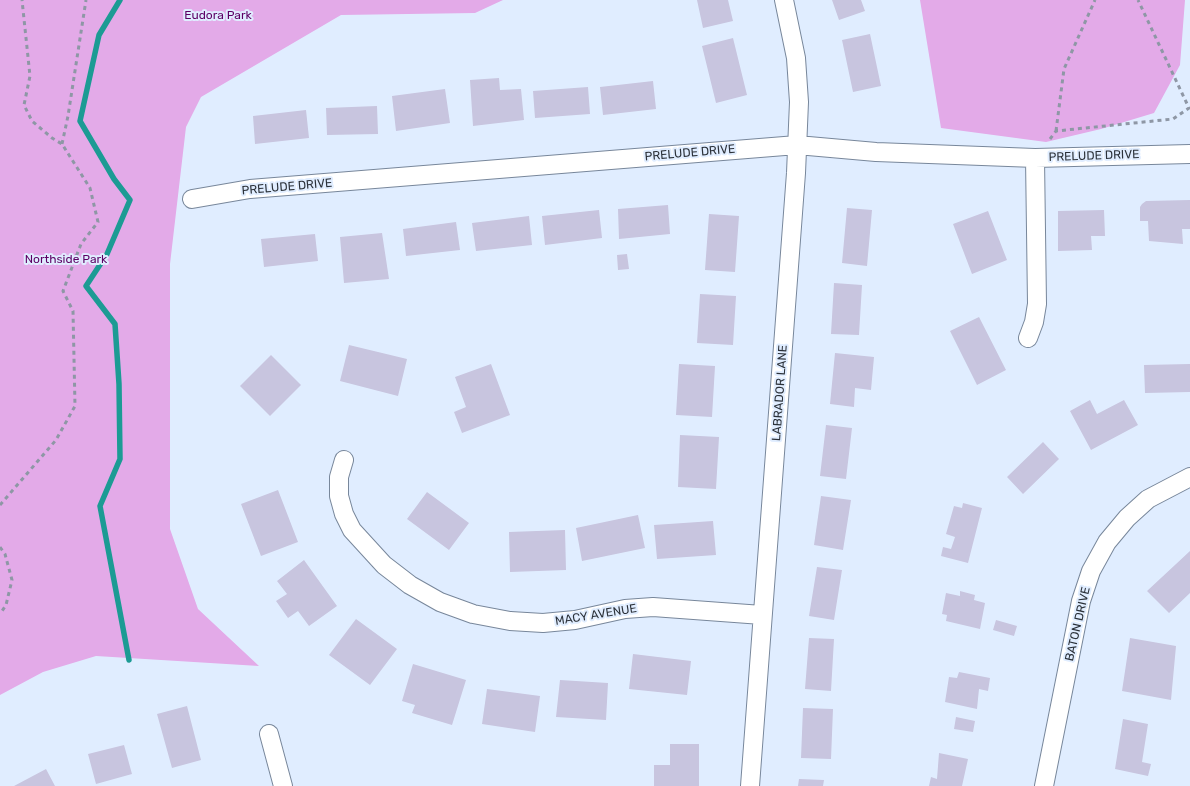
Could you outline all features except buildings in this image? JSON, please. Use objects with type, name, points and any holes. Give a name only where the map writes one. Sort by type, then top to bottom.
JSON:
[{"type":"street","name":"LABRADOR LANE","points":[[750,786],[799,102],[796,58],[784,0]]},
{"type":"street","name":"PRELUDE DRIVE","points":[[192,199],[250,189],[797,145],[876,152],[1035,158],[1190,154]]},
{"type":"street","points":[[1028,338],[1034,322],[1037,304],[1035,158]]},
{"type":"street","name":"MACY AVENUE","points":[[344,460],[340,477],[339,496],[344,514],[352,530],[384,565],[410,585],[440,602],[472,614],[510,621],[543,623],[575,620],[625,609],[653,607],[762,615]]},
{"type":"street","name":"BATON DRIVE","points":[[1044,786],[1081,601],[1092,571],[1107,542],[1126,518],[1148,499],[1190,477]]},
{"type":"street","points":[[269,734],[283,786]]},
{"type":"path","points":[[0,505],[56,440],[75,406],[73,312],[63,291],[81,244],[98,222],[90,188],[62,144],[32,121],[24,105],[30,76],[22,0]]},
{"type":"path","points":[[62,144],[86,0]]},
{"type":"path","points":[[1035,158],[1056,131],[1064,69],[1095,0]]},
{"type":"path","points":[[1138,0],[1190,113]]},
{"type":"path","points":[[1056,131],[1173,119],[1189,108]]},
{"type":"path","points":[[0,547],[5,554],[12,580],[6,605],[0,614]]},
{"type":"green space","points":[[0,0],[503,0],[475,13],[341,15],[201,97],[186,127],[170,264],[170,529],[198,609],[259,666],[96,656],[43,672],[0,695]]},
{"type":"green space","points":[[920,0],[1185,0],[1180,65],[1154,113],[1101,129],[1046,142],[941,128]]},
{"type":"waterway","points":[[120,0],[99,35],[80,121],[114,179],[130,200],[107,254],[86,286],[115,324],[119,384],[120,459],[100,506],[129,660]]},
{"type":"park label","name":"Eudora Park","points":[[218,16]]},
{"type":"park label","name":"Northside Park","points":[[66,260]]}]
